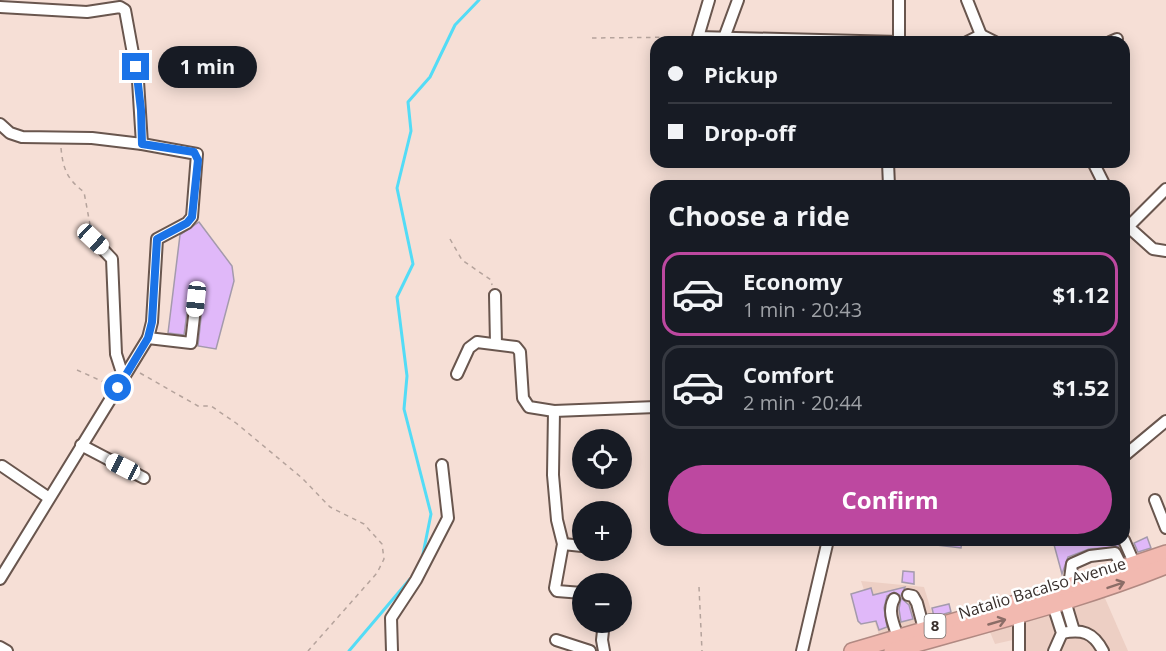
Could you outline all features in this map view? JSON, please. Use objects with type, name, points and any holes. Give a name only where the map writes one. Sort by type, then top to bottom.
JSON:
[{"type":"highway","name":"Natalio Bacalso Avenue","points":[[1019,609],[1062,597],[1166,553]]},
{"type":"highway","name":"Natalio Bacalso Avenue","points":[[852,651],[929,640],[1019,609],[1166,566]]},
{"type":"street","points":[[698,36],[709,0]]},
{"type":"street","points":[[725,36],[738,0]]},
{"type":"street","points":[[899,0],[899,36]]},
{"type":"street","points":[[967,0],[981,34],[984,36]]},
{"type":"street","points":[[0,8],[87,12],[120,7],[125,10],[138,81],[142,144]]},
{"type":"street","points":[[978,36],[981,34]]},
{"type":"street","points":[[0,124],[10,133],[22,137],[60,136],[142,144],[194,152],[198,160],[192,217],[157,241],[152,322],[148,338],[0,579]]},
{"type":"street","points":[[1130,222],[1166,189]]},
{"type":"street","points":[[1130,232],[1153,249],[1166,251]]},
{"type":"street","points":[[92,236],[112,259],[116,354],[121,383]]},
{"type":"street","points":[[495,295],[496,344]]},
{"type":"street","points":[[148,338],[191,343],[196,299]]},
{"type":"street","points":[[457,374],[469,348],[477,342],[496,344],[519,350],[525,403],[537,409],[554,411],[650,407]]},
{"type":"street","points":[[554,411],[553,475],[557,520],[563,544],[555,588],[556,591],[572,592]]},
{"type":"street","points":[[1130,451],[1166,421]]},
{"type":"street","points":[[81,445],[144,478]]},
{"type":"street","points":[[392,651],[391,618],[416,580],[448,518],[442,465]]},
{"type":"street","points":[[2,466],[49,498]]},
{"type":"street","points":[[1155,500],[1166,528]]},
{"type":"street","points":[[563,544],[572,545]]},
{"type":"street","points":[[802,651],[827,546]]},
{"type":"street","points":[[1125,546],[1129,567]]},
{"type":"street","points":[[1054,651],[1062,633],[1062,597],[1072,564],[1090,556],[1115,553],[1129,567]]},
{"type":"street","points":[[908,595],[913,596],[917,603],[929,640]]},
{"type":"street","points":[[1062,597],[1077,630]]},
{"type":"street","points":[[894,599],[891,606],[891,617],[895,644]]},
{"type":"street","points":[[1019,609],[1019,651]]},
{"type":"street","points":[[1062,633],[1077,630],[1096,638],[1103,651]]},
{"type":"street","points":[[603,633],[604,651]]},
{"type":"street","points":[[556,640],[590,651]]},
{"type":"street","points":[[0,647],[6,651]]},
{"type":"path","points":[[592,38],[650,37]]},
{"type":"path","points":[[60,136],[63,166],[70,182],[84,192],[92,236]]},
{"type":"path","points":[[450,239],[462,260],[491,280],[495,295]]},
{"type":"path","points":[[131,368],[198,406],[211,406],[228,417],[302,478],[330,507],[364,524],[382,544],[384,559],[377,573],[308,651]]},
{"type":"path","points":[[76,370],[121,383]]},
{"type":"path","points":[[699,587],[702,651]]},
{"type":"shaded area","points":[[861,581],[924,587],[934,620],[879,635]]},
{"type":"shaded area","points":[[1104,596],[1128,651],[1026,651],[1026,620]]},
{"type":"shaded area","points":[[1016,625],[1017,639],[995,644],[990,632]]},
{"type":"building","points":[[199,222],[232,266],[234,281],[216,349],[198,346],[203,299],[197,292],[193,292],[189,298],[184,335],[168,333],[180,235]]},
{"type":"building","points":[[1147,537],[1151,548],[1138,552],[1134,543]]},
{"type":"building","points":[[1054,546],[1119,546],[1089,549],[1068,557],[1062,574]]},
{"type":"building","points":[[903,571],[914,572],[914,584],[902,582]]},
{"type":"building","points":[[905,587],[901,596],[894,592],[887,596],[884,608],[887,627],[879,630],[876,621],[861,624],[858,621],[851,594],[871,588],[873,595]]},
{"type":"building","points":[[901,598],[909,605],[913,619],[901,622],[899,609]]},
{"type":"building","points":[[949,604],[951,612],[934,617],[932,608]]},
{"type":"waterway","points":[[422,559],[431,514],[404,409],[407,376],[397,297],[413,264],[397,188],[411,131],[408,102],[430,77],[455,25],[479,0]]},
{"type":"waterway","points":[[349,651],[410,579]]},
{"type":"route","points":[[118,388],[148,338],[152,322],[157,239],[191,221],[198,160],[194,152],[142,144],[136,67]]}]
